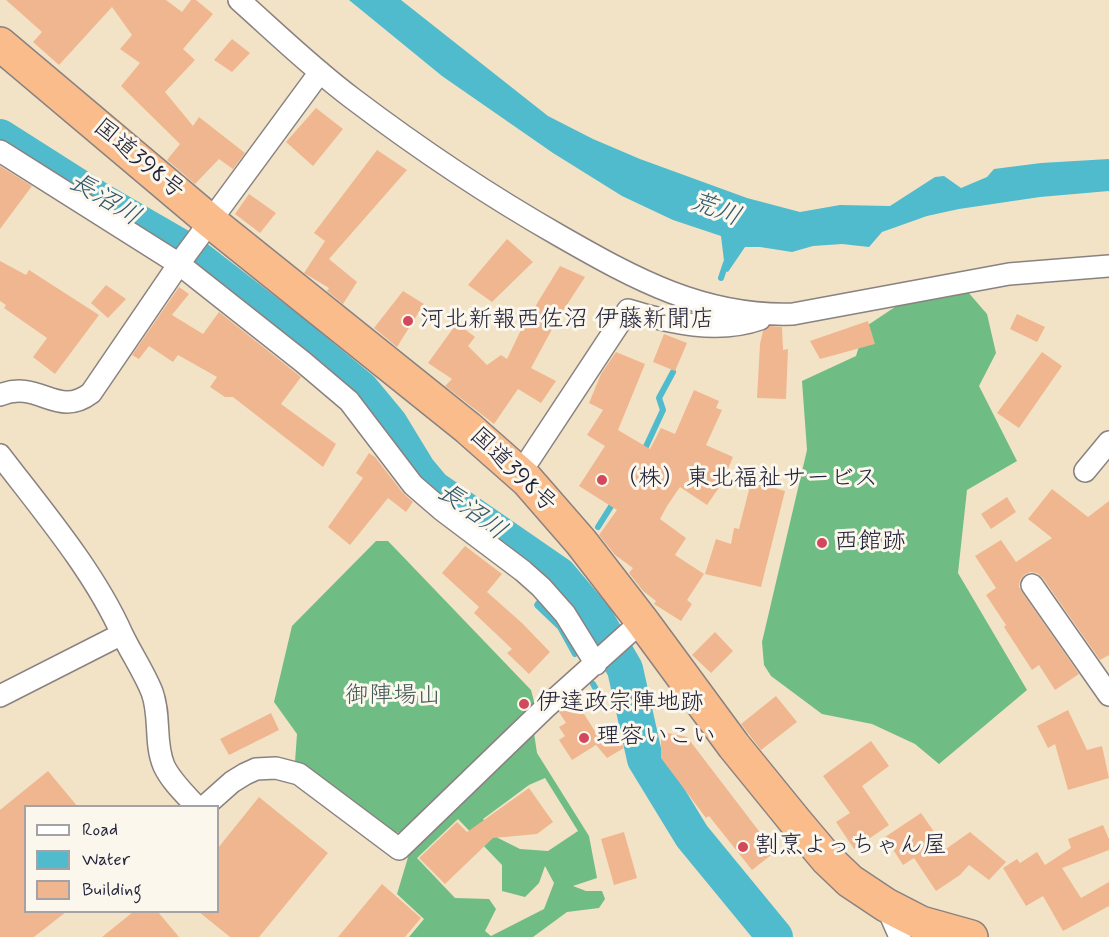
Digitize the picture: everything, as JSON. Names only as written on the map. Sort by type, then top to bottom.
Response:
[{"type":"highway","name":"国道398号","points":[[0,44],[204,231],[507,462],[526,480],[581,542],[632,631],[734,746],[812,842],[850,881],[886,905],[921,923],[971,937]]},
{"type":"street","points":[[239,0],[351,98],[502,203],[640,280],[678,297],[717,307],[766,315],[793,314],[1009,274],[1109,266]]},
{"type":"street","points":[[0,395],[13,390],[26,390],[69,403],[81,401],[91,393],[180,262],[320,72]]},
{"type":"street","points":[[0,151],[180,262],[349,401],[412,485],[524,571],[541,587],[565,614],[598,662]]},
{"type":"street","points":[[529,460],[628,310],[657,319],[690,325],[726,327],[758,320],[766,315]]},
{"type":"street","points":[[1085,471],[1109,442]]},
{"type":"street","points":[[0,455],[53,523],[88,574],[116,621],[151,692],[164,765],[170,776],[194,805]]},
{"type":"street","points":[[1032,585],[1109,695]]},
{"type":"street","points":[[208,805],[232,782],[245,774],[256,769],[276,768],[299,774],[399,849],[545,708],[632,631]]},
{"type":"street","points":[[0,696],[122,634]]},
{"type":"street","points":[[886,905],[900,937]]},
{"type":"green space","points":[[967,291],[987,314],[996,353],[979,386],[1017,461],[967,490],[958,573],[1027,690],[939,764],[915,744],[872,724],[822,714],[771,676],[764,665],[762,642],[807,450],[802,381],[856,356],[865,327],[898,305]]},
{"type":"green space","name":"御陣場山","points":[[376,541],[388,541],[531,690],[535,705],[404,832],[394,833],[295,762],[297,734],[274,702],[292,626]]},
{"type":"green space","points":[[534,733],[537,753],[589,836],[597,878],[573,886],[586,891],[602,891],[605,899],[599,908],[567,912],[533,937],[409,937],[424,919],[397,894],[409,854]],"holes":[[[545,778],[578,831],[548,851],[520,849],[498,838],[483,819],[529,785]],[[458,819],[502,865],[502,891],[525,897],[539,883],[545,866],[554,883],[544,909],[491,936],[485,931],[496,909],[489,899],[455,898],[417,858]]]},
{"type":"water","name":"荒川","points":[[349,0],[401,0],[548,116],[640,159],[747,198],[800,212],[840,205],[890,206],[935,177],[944,176],[961,188],[987,177],[994,169],[1041,163],[1109,159],[1109,191],[1040,197],[927,216],[882,232],[869,247],[842,244],[813,246],[792,252],[745,247],[728,272],[722,270],[724,261],[721,236],[673,220],[622,196],[553,153],[442,76]]},
{"type":"building","points":[[6,0],[166,0],[182,12],[191,0],[196,0],[213,14],[183,49],[195,60],[165,92],[193,126],[199,117],[245,153],[233,169],[219,159],[195,184],[167,160],[180,144],[121,86],[140,63],[120,49],[132,35],[112,7],[59,65],[33,42],[42,32]]},
{"type":"building","points":[[232,39],[250,53],[232,72],[214,60]]},
{"type":"building","points":[[316,108],[343,129],[313,166],[286,142]]},
{"type":"building","points":[[377,150],[407,170],[329,259],[357,282],[343,304],[327,291],[329,288],[304,273],[325,241],[314,233]]},
{"type":"building","points":[[0,166],[32,186],[0,229]]},
{"type":"building","points":[[249,194],[276,213],[260,233],[235,214]]},
{"type":"building","points":[[507,239],[533,262],[492,302],[468,285]]},
{"type":"building","points":[[0,261],[26,275],[29,270],[99,315],[55,374],[33,357],[47,338],[4,308],[6,305],[0,301]]},
{"type":"building","points":[[560,266],[585,277],[557,320],[531,368],[556,381],[541,403],[518,389],[494,424],[445,386],[452,379],[428,363],[457,323],[475,337],[468,346],[487,365],[501,355],[507,359],[531,309],[533,310]]},
{"type":"building","points":[[106,285],[126,299],[108,318],[91,303]]},
{"type":"building","points":[[179,287],[189,294],[172,315],[203,334],[219,312],[301,377],[281,404],[336,444],[323,467],[233,397],[225,397],[210,387],[217,377],[178,355],[173,362],[149,346],[139,359],[132,355]]},
{"type":"building","points":[[403,291],[424,304],[397,347],[374,328]]},
{"type":"building","points":[[1017,314],[1045,327],[1037,342],[1010,329]]},
{"type":"building","points":[[868,321],[875,344],[820,359],[810,341]]},
{"type":"building","points":[[770,326],[782,327],[783,350],[788,349],[786,399],[757,398],[760,344],[763,331]]},
{"type":"building","points":[[664,334],[687,343],[675,371],[653,362]]},
{"type":"building","points":[[616,352],[645,364],[618,430],[650,449],[661,428],[675,434],[694,390],[719,401],[716,408],[722,410],[706,445],[733,457],[725,476],[727,476],[707,505],[680,487],[660,519],[686,538],[675,555],[704,574],[687,600],[692,604],[681,621],[654,604],[656,601],[643,591],[629,573],[633,568],[615,555],[599,535],[617,510],[579,486],[605,446],[587,435],[603,410],[589,403],[601,374]]},
{"type":"building","points":[[1042,352],[1062,366],[1019,428],[997,413]]},
{"type":"building","points":[[369,453],[413,502],[406,512],[388,498],[350,545],[328,527],[363,478],[356,473]]},
{"type":"building","points":[[751,482],[785,491],[761,587],[705,574],[716,539],[731,544],[734,528],[739,529]]},
{"type":"building","points":[[1052,489],[1088,517],[1109,501],[1109,655],[1100,660],[1042,577],[1030,572],[1020,580],[1019,587],[1022,592],[1079,674],[1055,690],[1039,665],[1032,670],[1004,627],[1006,625],[986,595],[996,588],[975,556],[1001,540],[1016,562],[1052,538],[1028,519]]},
{"type":"building","points":[[1007,497],[1016,512],[991,529],[981,514]]},
{"type":"building","points":[[465,546],[502,574],[487,592],[550,652],[529,674],[507,653],[512,649],[474,613],[479,607],[442,573]]},
{"type":"building","points":[[715,632],[733,651],[711,673],[692,655]]},
{"type":"building","points":[[776,696],[797,722],[761,750],[741,724]]},
{"type":"building","points":[[576,701],[596,733],[610,724],[624,748],[607,758],[596,745],[572,760],[559,740],[565,736],[559,727],[566,723],[559,712]]},
{"type":"building","points":[[1068,710],[1087,750],[1102,746],[1109,778],[1068,790],[1055,744],[1048,748],[1037,726]]},
{"type":"building","points":[[271,713],[279,730],[229,755],[220,739]]},
{"type":"building","points":[[667,733],[687,737],[775,852],[752,870],[709,816],[706,818],[661,758],[661,738]]},
{"type":"building","points":[[871,741],[889,766],[862,786],[889,825],[854,849],[836,822],[850,813],[823,776]]},
{"type":"building","points":[[48,771],[76,805],[24,805],[24,913],[65,913],[34,937],[0,937],[0,810]]},
{"type":"building","points":[[529,788],[553,822],[537,834],[493,838],[445,884],[419,858],[457,822],[467,832]]},
{"type":"building","points":[[259,797],[328,853],[259,937],[230,937],[200,913],[219,913],[219,847]]},
{"type":"building","points":[[921,813],[946,849],[970,832],[1006,862],[989,880],[969,865],[960,875],[936,891],[914,858],[903,865],[885,837]]},
{"type":"building","points":[[1103,825],[1109,839],[1109,850],[1062,868],[1081,898],[1109,882],[1109,906],[1063,931],[1043,896],[1026,906],[1003,868],[1017,859],[1020,863],[1037,852],[1045,865],[1071,848],[1068,839]]},
{"type":"building","points":[[624,832],[637,878],[614,885],[601,839]]},
{"type":"building","points":[[382,884],[421,918],[405,937],[338,937]]},
{"type":"building","points":[[132,913],[159,913],[179,937],[102,937]]},
{"type":"waterway","name":"長沼川","points":[[0,137],[96,198],[186,250],[297,336],[361,389],[390,424],[418,470],[433,488],[559,575],[596,619],[625,669],[645,759],[692,836],[775,937]]},
{"type":"waterway","points":[[721,278],[726,263]]},
{"type":"waterway","points":[[643,453],[663,410],[659,398],[673,372]]},
{"type":"waterway","points":[[598,527],[615,500]]},
{"type":"waterway","points":[[540,601],[537,605],[560,627],[575,654]]},
{"type":"waterway","points":[[593,684],[597,691]]},
{"type":"place","name":"河北新報西佐沼 伊藤新聞店","points":[[408,321]]},
{"type":"place","name":"（株）東北福祉サービス","points":[[602,480]]},
{"type":"place","name":"西館跡","points":[[822,543]]},
{"type":"place","name":"伊達政宗陣地跡","points":[[524,704]]},
{"type":"place","name":"理容いこい","points":[[584,738]]},
{"type":"place","name":"割烹よっちゃん屋","points":[[743,847]]}]
